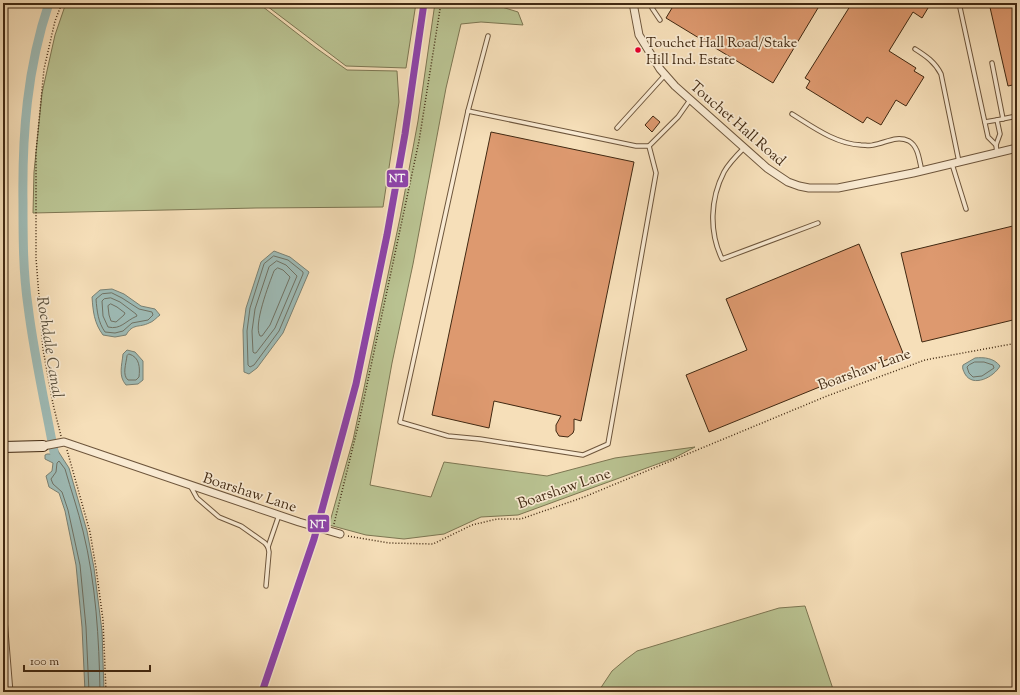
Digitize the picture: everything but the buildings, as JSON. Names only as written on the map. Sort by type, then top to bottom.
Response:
[{"type":"street","name":"Touchet Hall Road","points":[[633,3],[639,35],[665,75],[690,100],[757,160],[778,176],[794,184],[809,188],[838,188],[922,171],[1017,148]]},
{"type":"street","points":[[3,447],[43,446],[62,442]]},
{"type":"street","name":"Boarshaw Lane","points":[[62,442],[190,486],[340,534]]},
{"type":"street","points":[[3,618],[10,692]]},
{"type":"lane","points":[[651,3],[652,8],[660,20]]},
{"type":"lane","points":[[959,3],[988,137],[996,146]]},
{"type":"lane","points":[[488,36],[468,111],[400,422],[448,436],[480,439],[583,455],[608,444],[656,173],[649,146]]},
{"type":"lane","points":[[915,49],[932,60],[940,74],[966,209]]},
{"type":"lane","points":[[992,63],[1003,119]]},
{"type":"lane","points":[[617,128],[665,75]]},
{"type":"lane","points":[[468,111],[636,146],[649,146],[678,117],[690,100]]},
{"type":"lane","points":[[792,114],[835,139],[848,143],[874,145],[896,139],[908,141],[916,149],[922,171]]},
{"type":"lane","points":[[985,122],[1017,116]]},
{"type":"lane","points":[[997,120],[1000,134],[996,146],[997,153]]},
{"type":"lane","points":[[744,148],[729,164],[724,172],[715,201],[713,228],[717,248],[722,259],[818,223]]},
{"type":"lane","points":[[190,486],[197,498],[209,510],[219,517],[241,526],[265,543],[268,547]]},
{"type":"lane","points":[[266,586],[269,552],[268,547],[279,515]]},
{"type":"path","points":[[62,3],[55,22],[44,69],[36,152],[36,258],[42,349],[57,423],[90,532],[103,620],[106,692]]},
{"type":"path","points":[[332,532],[358,428],[419,141],[440,3]]},
{"type":"path","name":"Boarshaw Lane","points":[[340,534],[389,543],[433,544],[472,525],[497,519],[521,519],[584,497],[827,396],[925,360],[1017,343]]},
{"type":"green space","points":[[66,3],[258,3],[347,70],[397,71],[399,102],[383,207],[33,213],[34,172],[42,93],[55,35]]},
{"type":"green space","points":[[263,3],[416,3],[406,68],[346,66]]},
{"type":"green space","points":[[435,3],[489,3],[518,12],[523,25],[481,22],[461,24],[446,88],[413,264],[392,363],[370,485],[431,497],[444,462],[547,476],[615,458],[695,447],[674,458],[518,515],[481,517],[444,534],[404,539],[366,535],[329,525],[353,440],[400,218],[418,121]]},
{"type":"green space","points":[[805,606],[834,692],[598,692],[612,671],[637,651],[779,608]]},
{"type":"water","points":[[274,251],[290,257],[309,272],[283,333],[257,368],[249,374],[244,372],[243,330],[246,308],[261,262]]},
{"type":"water","points":[[112,289],[124,294],[141,306],[155,309],[160,315],[153,321],[134,327],[126,335],[115,337],[103,335],[96,321],[92,297],[100,290]]},
{"type":"water","points":[[127,350],[135,352],[143,361],[143,380],[138,384],[126,385],[122,378],[121,370],[123,354]]},
{"type":"water","points":[[975,358],[989,359],[995,361],[1000,366],[988,377],[978,381],[973,380],[965,374],[963,365]]},
{"type":"water","points":[[52,447],[57,447],[69,468],[87,531],[94,568],[102,631],[104,692],[85,692],[82,627],[76,565],[65,511],[59,493],[49,487],[46,476],[52,471],[53,463],[45,459],[45,455],[51,454]]},
{"type":"waterway","name":"Rochdale Canal","points":[[49,3],[36,52],[27,102],[23,178],[23,229],[25,280],[30,324],[54,452]]},
{"type":"transit line","name":"NT","points":[[262,692],[314,539],[356,384],[387,235],[405,134],[424,3]]},
{"type":"place","name":"Touchet Hall Road/Stake Hill Ind. Estate","points":[[638,50]]}]
